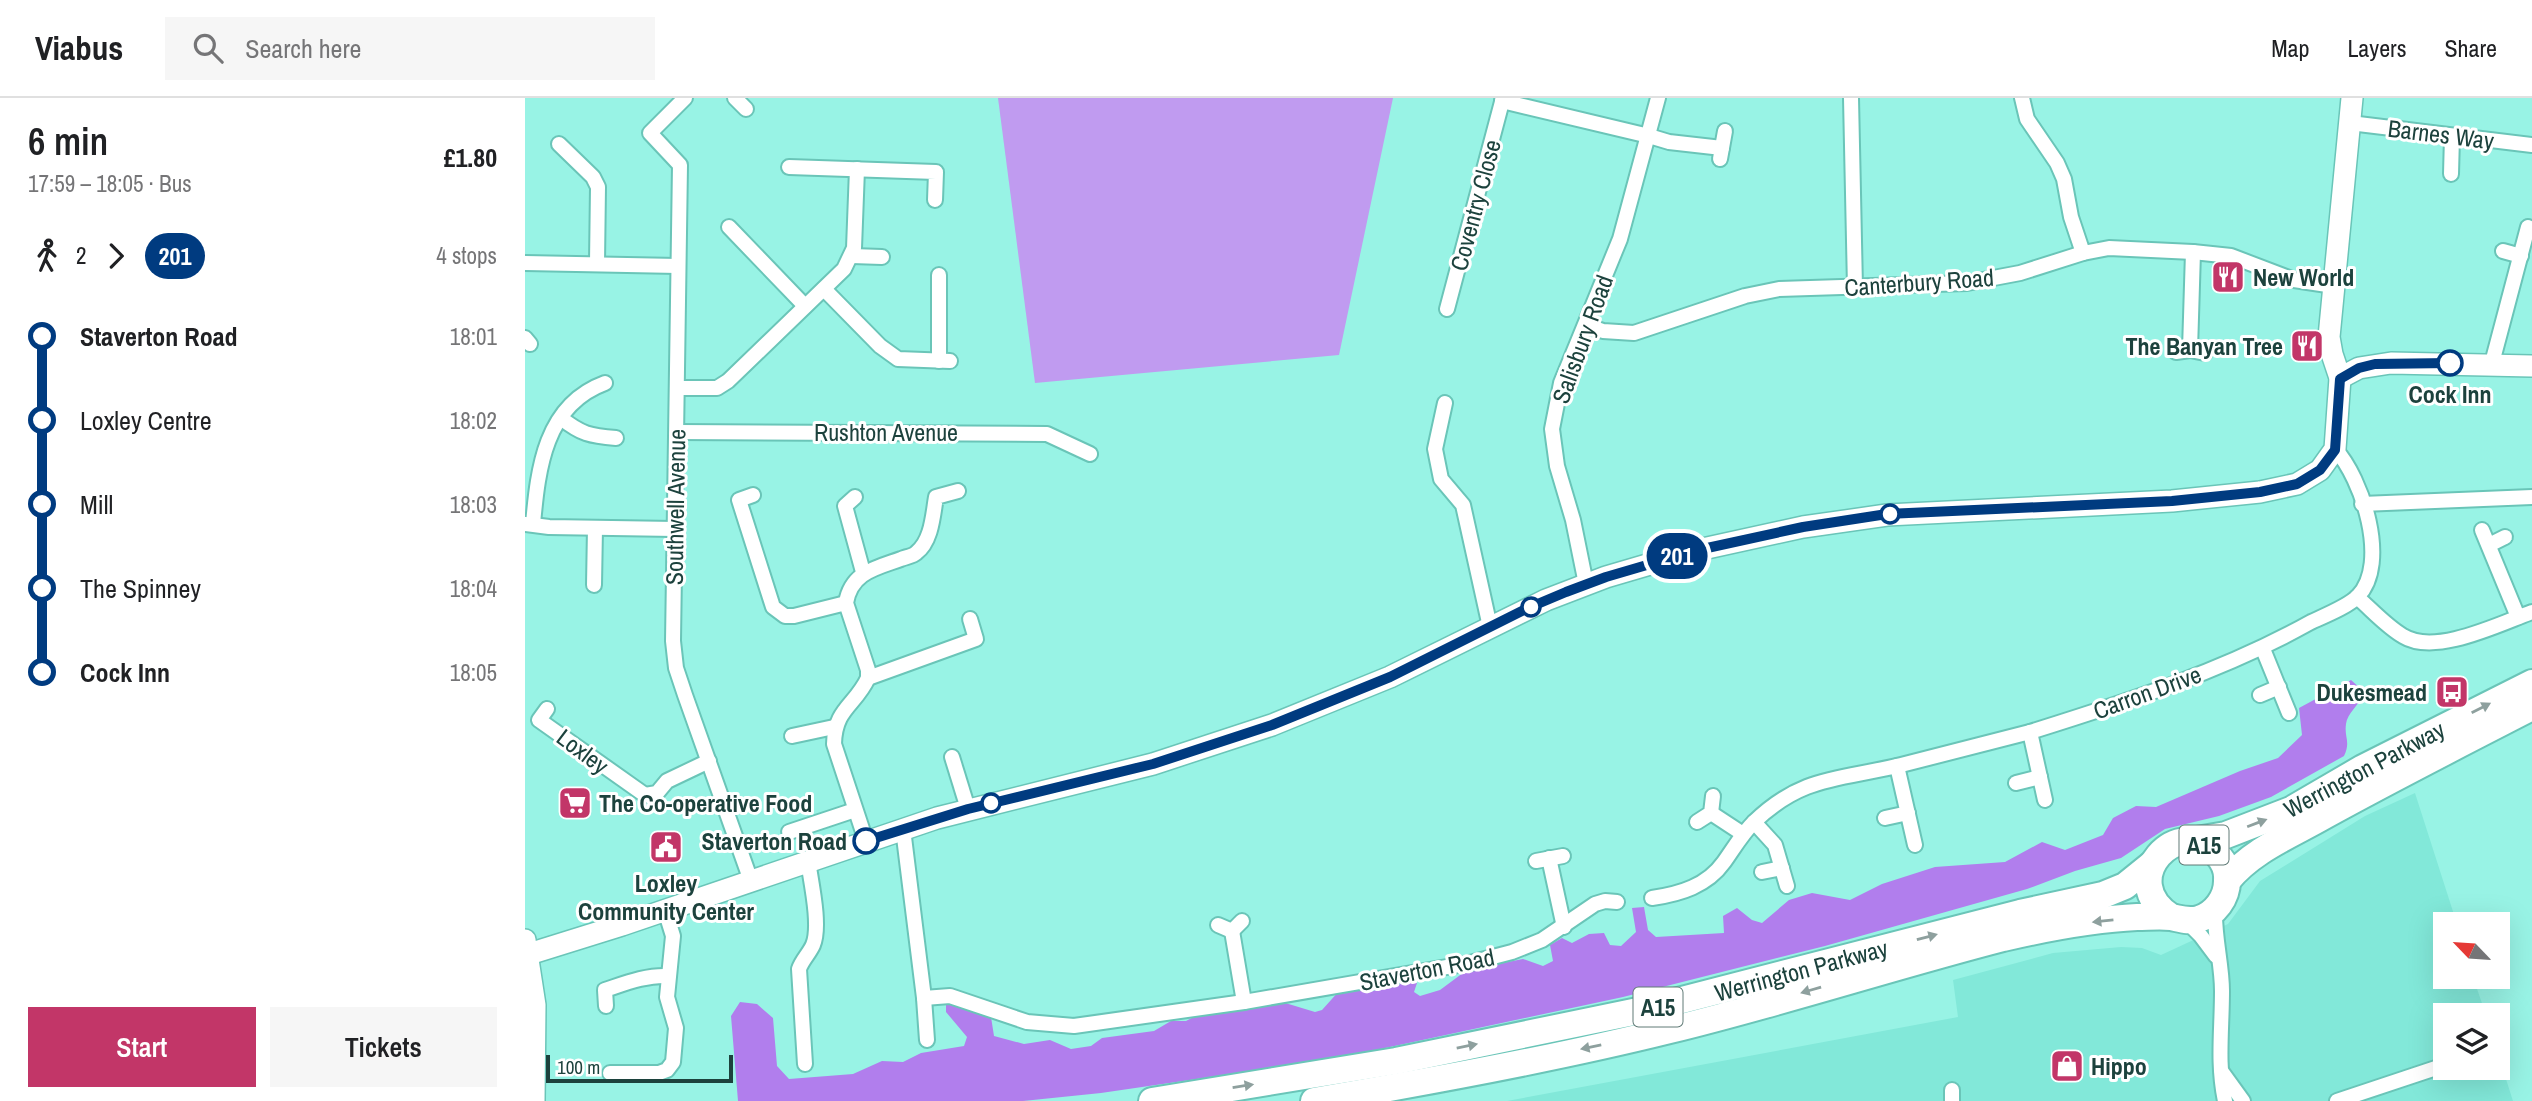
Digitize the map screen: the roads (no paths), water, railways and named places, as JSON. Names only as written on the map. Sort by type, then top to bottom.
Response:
[{"type":"highway","name":"Werrington Parkway","points":[[2192,841],[2226,835],[2291,810],[2363,768],[2532,683]]},
{"type":"highway","name":"Werrington Parkway","points":[[2227,881],[2240,866],[2271,845],[2532,707]]},
{"type":"highway","name":"A15","points":[[2179,842],[2203,844],[2221,859],[2227,881],[2225,894],[2215,909],[2198,919],[2178,919],[2161,911],[2154,901],[2149,890],[2151,865],[2167,847],[2179,842]]},
{"type":"highway","name":"Werrington Parkway","points":[[1152,1101],[1396,1061],[1643,1010],[2020,913],[2103,895],[2125,886],[2151,865]]},
{"type":"highway","name":"Werrington Parkway","points":[[1314,1101],[1444,1079],[1670,1030],[1884,969],[2026,933],[2094,922],[2178,919]]},
{"type":"street","name":"Southwell Avenue","points":[[685,98],[650,133],[680,165],[673,641],[676,668],[751,881]]},
{"type":"street","points":[[735,98],[746,109]]},
{"type":"street","name":"Salisbury Road","points":[[1586,584],[1573,520],[1557,466],[1552,429],[1561,383],[1620,239],[1650,136],[1658,98]]},
{"type":"street","points":[[1851,98],[1855,288]]},
{"type":"street","points":[[2022,98],[2027,119],[2057,163],[2064,179],[2071,217],[2083,253]]},
{"type":"street","points":[[534,1101],[529,1077],[536,1046],[535,1004],[527,947],[665,910],[968,809],[1153,764],[1272,725],[1390,677],[1490,627],[1586,584],[1698,550],[1803,527],[1887,514],[2144,503],[2260,492],[2297,484],[2308,478],[2320,470],[2335,450],[2340,379],[2330,345],[2352,98]]},
{"type":"street","name":"Coventry Close","points":[[1447,309],[1503,99],[1721,154],[1725,131]]},
{"type":"street","name":"Barnes Way","points":[[2350,123],[2532,145]]},
{"type":"street","points":[[2451,174],[2452,136]]},
{"type":"street","points":[[559,144],[593,177],[598,187],[597,263]]},
{"type":"street","points":[[789,167],[936,172],[935,200]]},
{"type":"street","points":[[678,388],[717,388],[728,382],[844,269],[855,248],[857,169]]},
{"type":"street","points":[[729,227],[806,306]]},
{"type":"street","points":[[2493,363],[2528,227]]},
{"type":"street","name":"Canterbury Road","points":[[1586,325],[1602,331],[1634,333],[1719,304],[1779,289],[1967,283],[2020,273],[2083,253],[2109,248],[2231,256],[2294,280],[2334,286]]},
{"type":"street","points":[[2503,251],[2521,256]]},
{"type":"street","points":[[2190,352],[2193,252]]},
{"type":"street","points":[[852,256],[882,257]]},
{"type":"street","points":[[525,263],[678,266]]},
{"type":"street","points":[[824,289],[880,346],[898,359],[945,361],[939,275]]},
{"type":"street","points":[[2340,379],[2359,368],[2391,363],[2493,363],[2532,366]]},
{"type":"street","points":[[605,383],[576,398],[549,437],[529,524],[549,527],[675,529]]},
{"type":"street","points":[[1445,403],[1435,449],[1441,479],[1463,505],[1490,627]]},
{"type":"street","points":[[561,418],[578,432],[590,436],[616,437]]},
{"type":"street","name":"Rushton Avenue","points":[[677,432],[1047,434],[1090,454]]},
{"type":"street","points":[[2335,450],[2346,461],[2362,503],[2373,544],[2367,580],[2357,597],[2403,636],[2425,644],[2445,642],[2532,612]]},
{"type":"street","points":[[868,678],[868,670],[846,603],[847,594],[863,572],[916,553],[925,543],[936,497],[958,491]]},
{"type":"street","points":[[753,495],[739,500],[773,607],[785,616],[794,616],[846,603]]},
{"type":"street","points":[[855,497],[845,506],[863,572]]},
{"type":"street","points":[[2362,503],[2532,497]]},
{"type":"street","points":[[594,585],[595,528]]},
{"type":"street","points":[[2482,530],[2518,617]]},
{"type":"street","points":[[2489,545],[2505,537]]},
{"type":"street","name":"Carron Drive","points":[[1652,898],[1675,895],[1710,878],[1723,864],[1742,834],[1770,806],[1789,793],[1809,785],[2030,732],[2123,703],[2263,649],[2357,597]]},
{"type":"street","points":[[866,841],[834,744],[834,727],[839,716],[868,678],[976,639],[970,619]]},
{"type":"street","points":[[2263,649],[2289,713]]},
{"type":"street","points":[[2260,695],[2279,687]]},
{"type":"street","name":"Loxley","points":[[547,709],[539,720],[645,795],[657,793],[667,781],[680,773],[709,761]]},
{"type":"street","points":[[792,736],[834,727]]},
{"type":"street","points":[[2030,732],[2045,800]]},
{"type":"street","points":[[952,757],[968,809]]},
{"type":"street","points":[[1897,766],[1915,845]]},
{"type":"street","points":[[2016,783],[2040,777]]},
{"type":"street","points":[[1711,813],[1713,796]]},
{"type":"street","points":[[789,832],[855,810]]},
{"type":"street","points":[[1697,822],[1711,813]]},
{"type":"street","points":[[1711,813],[1742,834]]},
{"type":"street","points":[[1885,818],[1908,813]]},
{"type":"street","points":[[1754,822],[1775,845],[1787,886]]},
{"type":"street","points":[[903,829],[927,1040]]},
{"type":"street","points":[[1549,858],[1564,927]]},
{"type":"street","points":[[805,1064],[799,970],[814,944],[816,924],[809,860]]},
{"type":"street","points":[[1762,873],[1782,868]]},
{"type":"street","name":"Staverton Road","points":[[924,998],[950,996],[1027,1021],[1074,1026],[1244,1002],[1470,963],[1512,952],[1542,940],[1595,904],[1617,902]]},
{"type":"street","points":[[2215,909],[2214,932],[2222,989],[2220,1068],[2225,1101]]},
{"type":"street","points":[[610,1073],[659,1073],[667,1070],[673,1062],[676,1028],[667,997],[673,936],[665,910]]},
{"type":"street","points":[[2178,919],[2201,936],[2218,960]]},
{"type":"street","points":[[1231,926],[1244,1002]]},
{"type":"street","points":[[606,1006],[605,990],[647,977],[668,976]]},
{"type":"street","points":[[2220,1068],[2243,1101]]},
{"type":"street","points":[[2337,1101],[2433,1069]]},
{"type":"place","name":"New World","points":[[2228,277]]},
{"type":"place","name":"The Banyan Tree","points":[[2307,346]]},
{"type":"place","name":"Cock Inn","points":[[2450,363]]},
{"type":"place","name":"Dukesmead","points":[[2452,692]]},
{"type":"place","name":"The Co-operative Food","points":[[575,803]]},
{"type":"place","name":"Staverton Road","points":[[866,841]]},
{"type":"place","name":"Loxley Community Center","points":[[666,847]]},
{"type":"place","name":"Hippo","points":[[2067,1066]]}]
